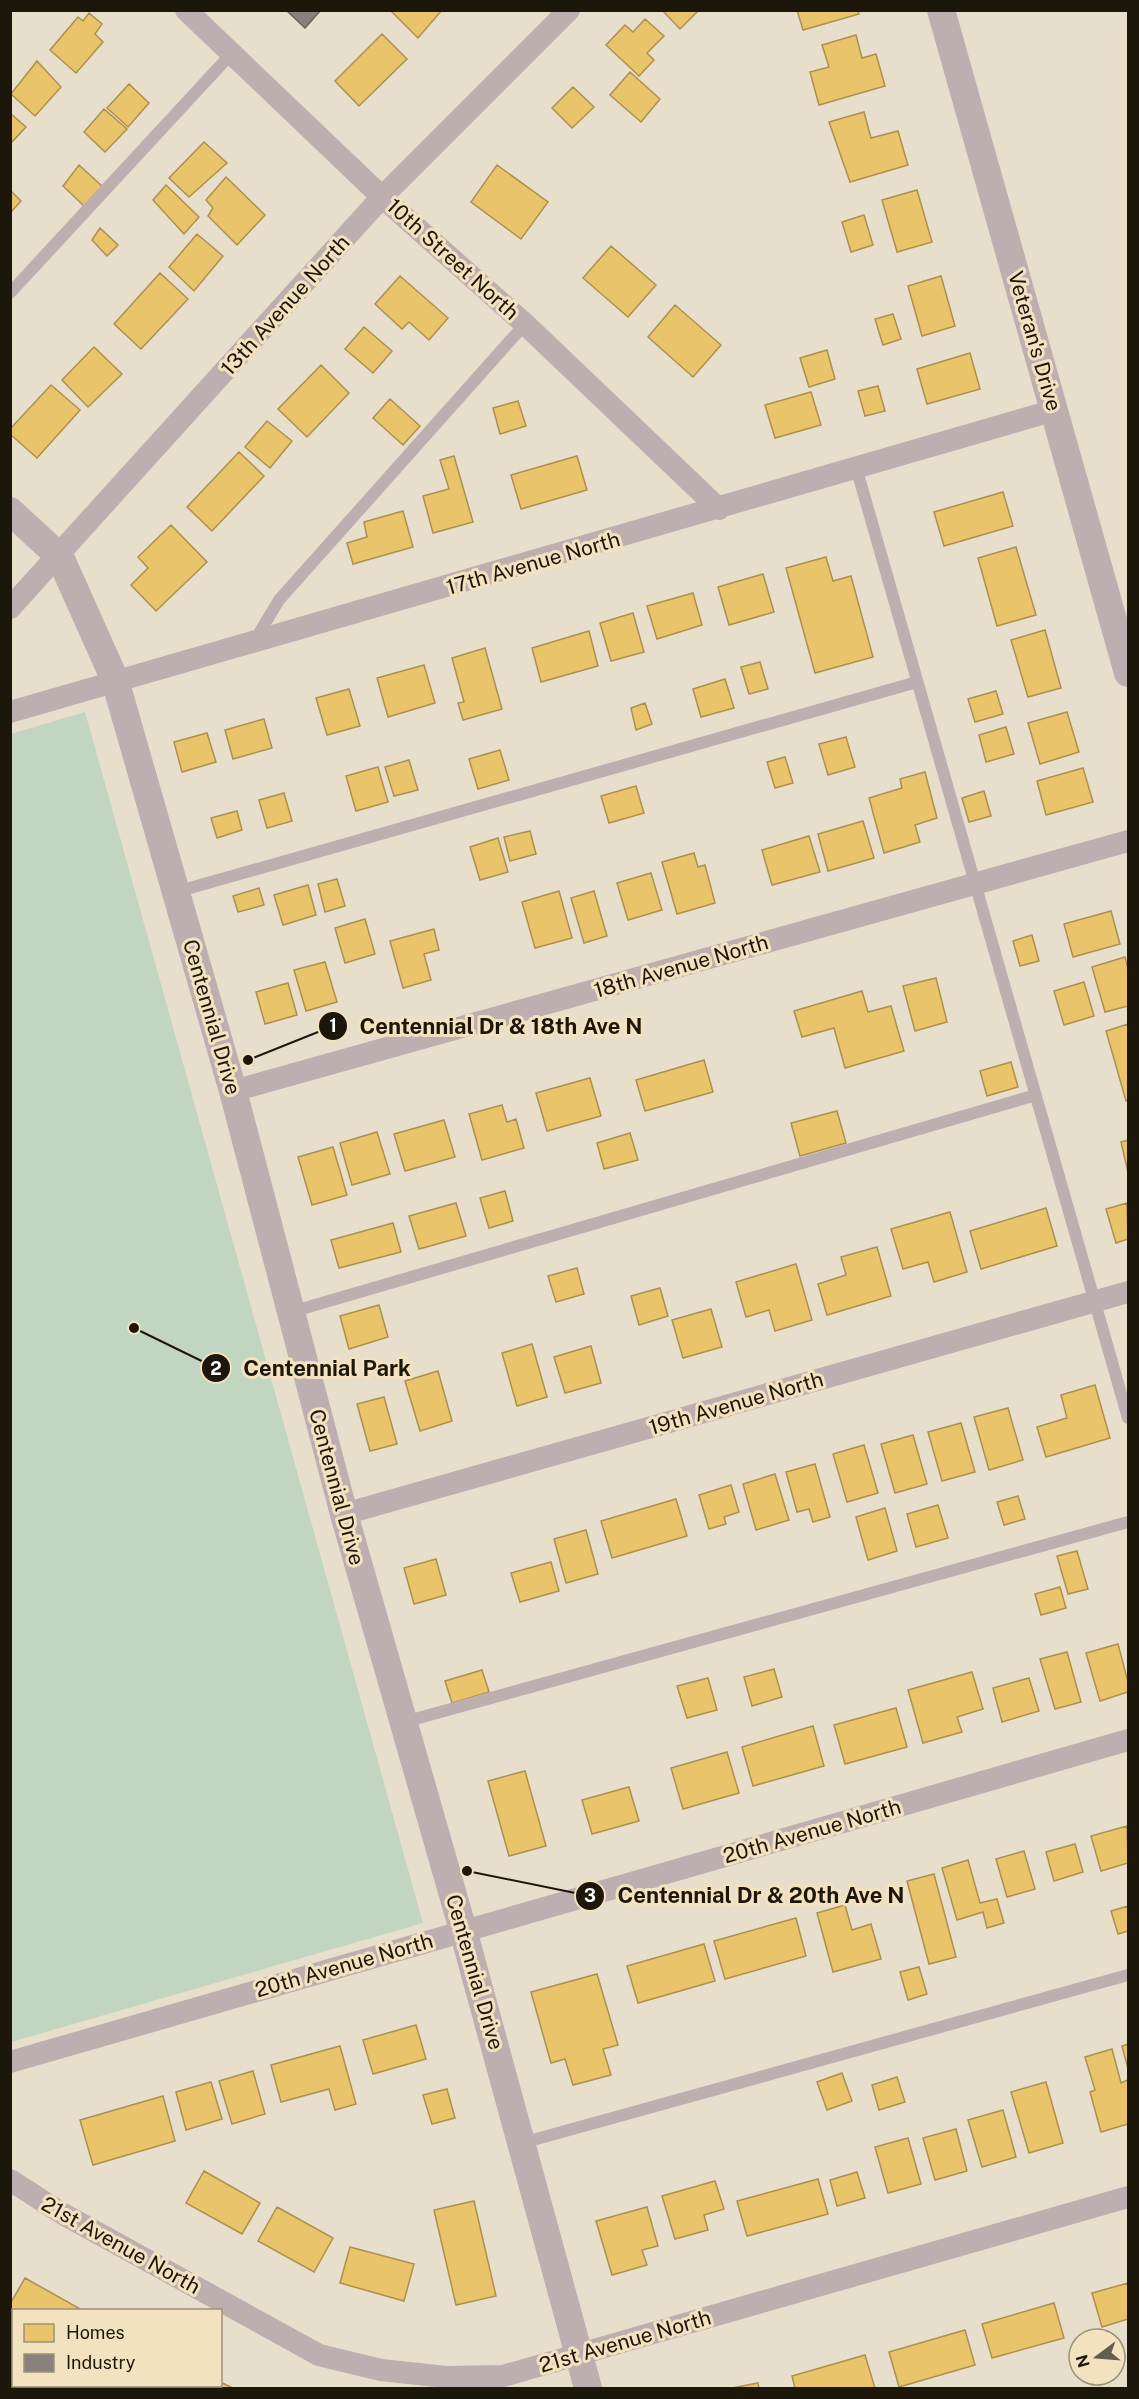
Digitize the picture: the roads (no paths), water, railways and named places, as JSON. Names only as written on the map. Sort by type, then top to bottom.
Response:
[{"type":"street","name":"10th Street North","points":[[186,10],[382,197],[525,324],[718,509]]},
{"type":"street","name":"13th Avenue North","points":[[10,608],[60,556],[382,197],[569,10]]},
{"type":"street","name":"Veteran's Drive","points":[[941,10],[1128,673]]},
{"type":"street","name":"17th Avenue North","points":[[10,712],[115,680],[253,644],[1055,410]]},
{"type":"street","points":[[10,511],[60,556]]},
{"type":"street","name":"Centennial Drive","points":[[60,556],[115,680],[233,1091],[344,1514],[463,1930],[581,2355],[588,2388]]},
{"type":"street","name":"18th Avenue North","points":[[233,1091],[1128,841]]},
{"type":"street","name":"19th Avenue North","points":[[344,1514],[1128,1292]]},
{"type":"street","name":"20th Avenue North","points":[[10,2062],[1128,1740]]},
{"type":"street","name":"21st Avenue North","points":[[10,2180],[63,2214],[320,2355],[381,2370],[446,2377],[503,2376],[1128,2196]]},
{"type":"lane","points":[[10,293],[232,53]]},
{"type":"lane","points":[[253,644],[279,600],[525,324]]},
{"type":"lane","points":[[856,467],[1128,1418]]},
{"type":"lane","points":[[176,892],[917,682]]},
{"type":"lane","points":[[291,1312],[1036,1095]]},
{"type":"lane","points":[[404,1722],[1128,1522]]},
{"type":"lane","points":[[522,2143],[1128,1975]]},
{"type":"place","name":"Centennial Dr & 18th Ave N","points":[[248,1060]]},
{"type":"place","name":"Centennial Park","points":[[134,1328]]},
{"type":"place","name":"Centennial Dr & 20th Ave N","points":[[467,1871]]}]
